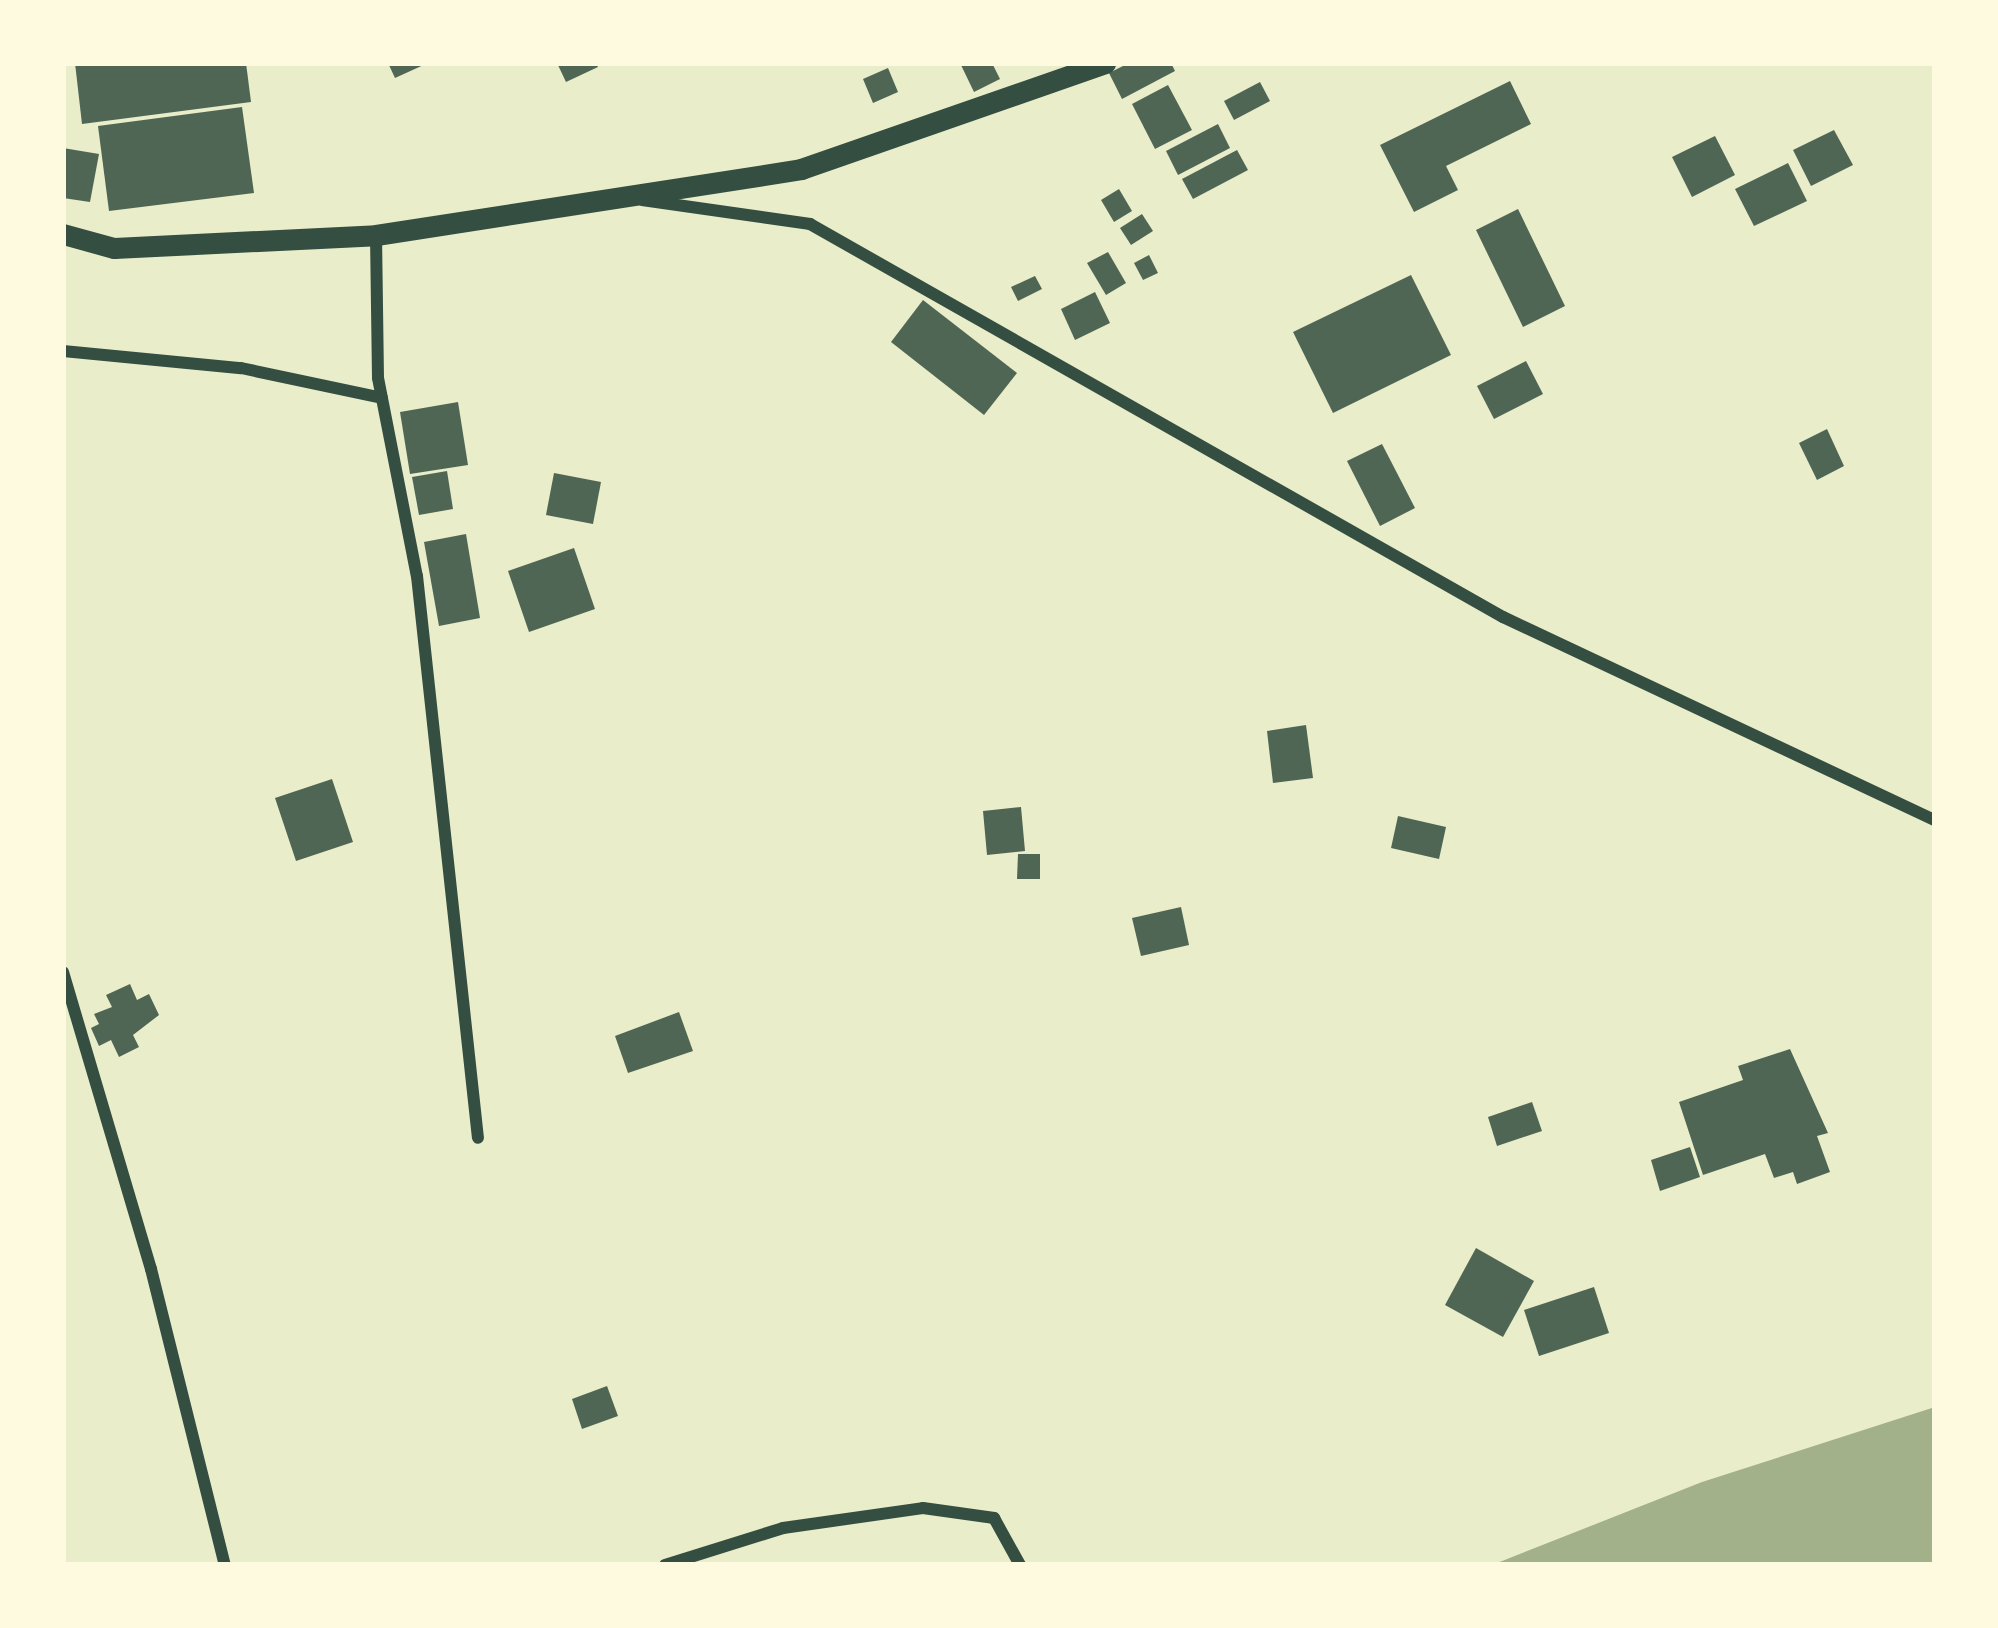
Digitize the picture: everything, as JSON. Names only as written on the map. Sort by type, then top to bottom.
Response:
[{"type":"street","points":[[63,234],[113,248],[376,235],[801,170],[1105,63]]},
{"type":"street","points":[[619,197],[810,224],[1503,617],[1935,820]]},
{"type":"street","points":[[376,235],[378,378],[420,599],[478,1138]]},
{"type":"street","points":[[63,351],[241,368],[382,398]]},
{"type":"street","points":[[63,971],[151,1269],[225,1565]]},
{"type":"street","points":[[665,1565],[783,1528],[923,1508],[994,1518],[1020,1565]]},
{"type":"shaded area","points":[[1935,1407],[1935,1565],[1492,1565],[1702,1482]]},
{"type":"building","points":[[75,63],[246,63],[251,102],[82,124]]},
{"type":"building","points":[[388,63],[428,63],[395,78]]},
{"type":"building","points":[[557,63],[596,63],[598,67],[566,82]]},
{"type":"building","points":[[960,63],[992,63],[1000,79],[974,92]]},
{"type":"building","points":[[1129,63],[1171,63],[1175,71],[1122,99],[1109,73]]},
{"type":"building","points":[[888,68],[898,92],[873,103],[863,79]]},
{"type":"building","points":[[1510,81],[1531,124],[1446,166],[1458,190],[1414,212],[1380,145]]},
{"type":"building","points":[[1260,82],[1270,101],[1234,120],[1224,101]]},
{"type":"building","points":[[1168,85],[1192,130],[1155,149],[1132,104]]},
{"type":"building","points":[[242,107],[254,193],[109,211],[98,126]]},
{"type":"building","points":[[1218,124],[1230,148],[1178,175],[1166,151]]},
{"type":"building","points":[[1834,130],[1853,165],[1811,186],[1793,150]]},
{"type":"building","points":[[1715,136],[1735,175],[1692,197],[1672,157]]},
{"type":"building","points":[[63,148],[99,154],[90,202],[63,198]]},
{"type":"building","points":[[1237,150],[1248,170],[1193,199],[1182,179]]},
{"type":"building","points":[[1788,163],[1807,201],[1754,226],[1735,189]]},
{"type":"building","points":[[1119,189],[1132,211],[1114,222],[1101,200]]},
{"type":"building","points":[[1518,209],[1565,306],[1523,327],[1476,230]]},
{"type":"building","points":[[1142,214],[1153,231],[1131,245],[1120,228]]},
{"type":"building","points":[[1108,252],[1126,283],[1106,295],[1087,263]]},
{"type":"building","points":[[1149,255],[1158,273],[1143,280],[1134,263]]},
{"type":"building","points":[[1411,275],[1451,355],[1333,413],[1293,332]]},
{"type":"building","points":[[1035,276],[1042,289],[1018,301],[1011,287]]},
{"type":"building","points":[[1095,292],[1110,323],[1075,340],[1061,309]]},
{"type":"building","points":[[923,300],[1017,373],[984,415],[891,342]]},
{"type":"building","points":[[1526,361],[1543,394],[1494,419],[1477,386]]},
{"type":"building","points":[[458,402],[468,465],[410,474],[400,412]]},
{"type":"building","points":[[1827,429],[1844,466],[1817,480],[1799,443]]},
{"type":"building","points":[[1382,444],[1415,508],[1380,526],[1347,461]]},
{"type":"building","points":[[447,471],[453,509],[419,515],[412,477]]},
{"type":"building","points":[[554,473],[601,482],[593,524],[546,515]]},
{"type":"building","points":[[466,534],[480,618],[439,626],[424,542]]},
{"type":"building","points":[[574,548],[595,609],[529,632],[508,571]]},
{"type":"building","points":[[1306,725],[1313,778],[1273,783],[1267,731]]},
{"type":"building","points":[[332,779],[353,842],[296,861],[275,798]]},
{"type":"building","points":[[1021,807],[1025,851],[987,855],[983,811]]},
{"type":"building","points":[[1398,816],[1446,827],[1439,859],[1391,848]]},
{"type":"building","points":[[1018,854],[1040,854],[1040,879],[1017,879]]},
{"type":"building","points":[[1181,907],[1189,945],[1141,956],[1132,918]]},
{"type":"building","points":[[130,984],[137,1000],[149,994],[159,1015],[133,1035],[139,1047],[119,1057],[111,1040],[99,1046],[91,1028],[99,1024],[94,1014],[112,1007],[106,995]]},
{"type":"building","points":[[679,1012],[693,1051],[628,1073],[615,1036]]},
{"type":"building","points":[[1790,1049],[1828,1133],[1817,1136],[1830,1172],[1797,1184],[1793,1172],[1774,1178],[1765,1154],[1703,1175],[1679,1102],[1743,1080],[1738,1066]]},
{"type":"building","points":[[1532,1102],[1542,1131],[1497,1146],[1488,1117]]},
{"type":"building","points":[[1690,1147],[1700,1177],[1660,1191],[1651,1160]]},
{"type":"building","points":[[1476,1248],[1534,1281],[1503,1337],[1445,1305]]},
{"type":"building","points":[[1594,1287],[1609,1333],[1539,1356],[1524,1310]]},
{"type":"building","points":[[607,1386],[618,1416],[582,1429],[572,1399]]}]
